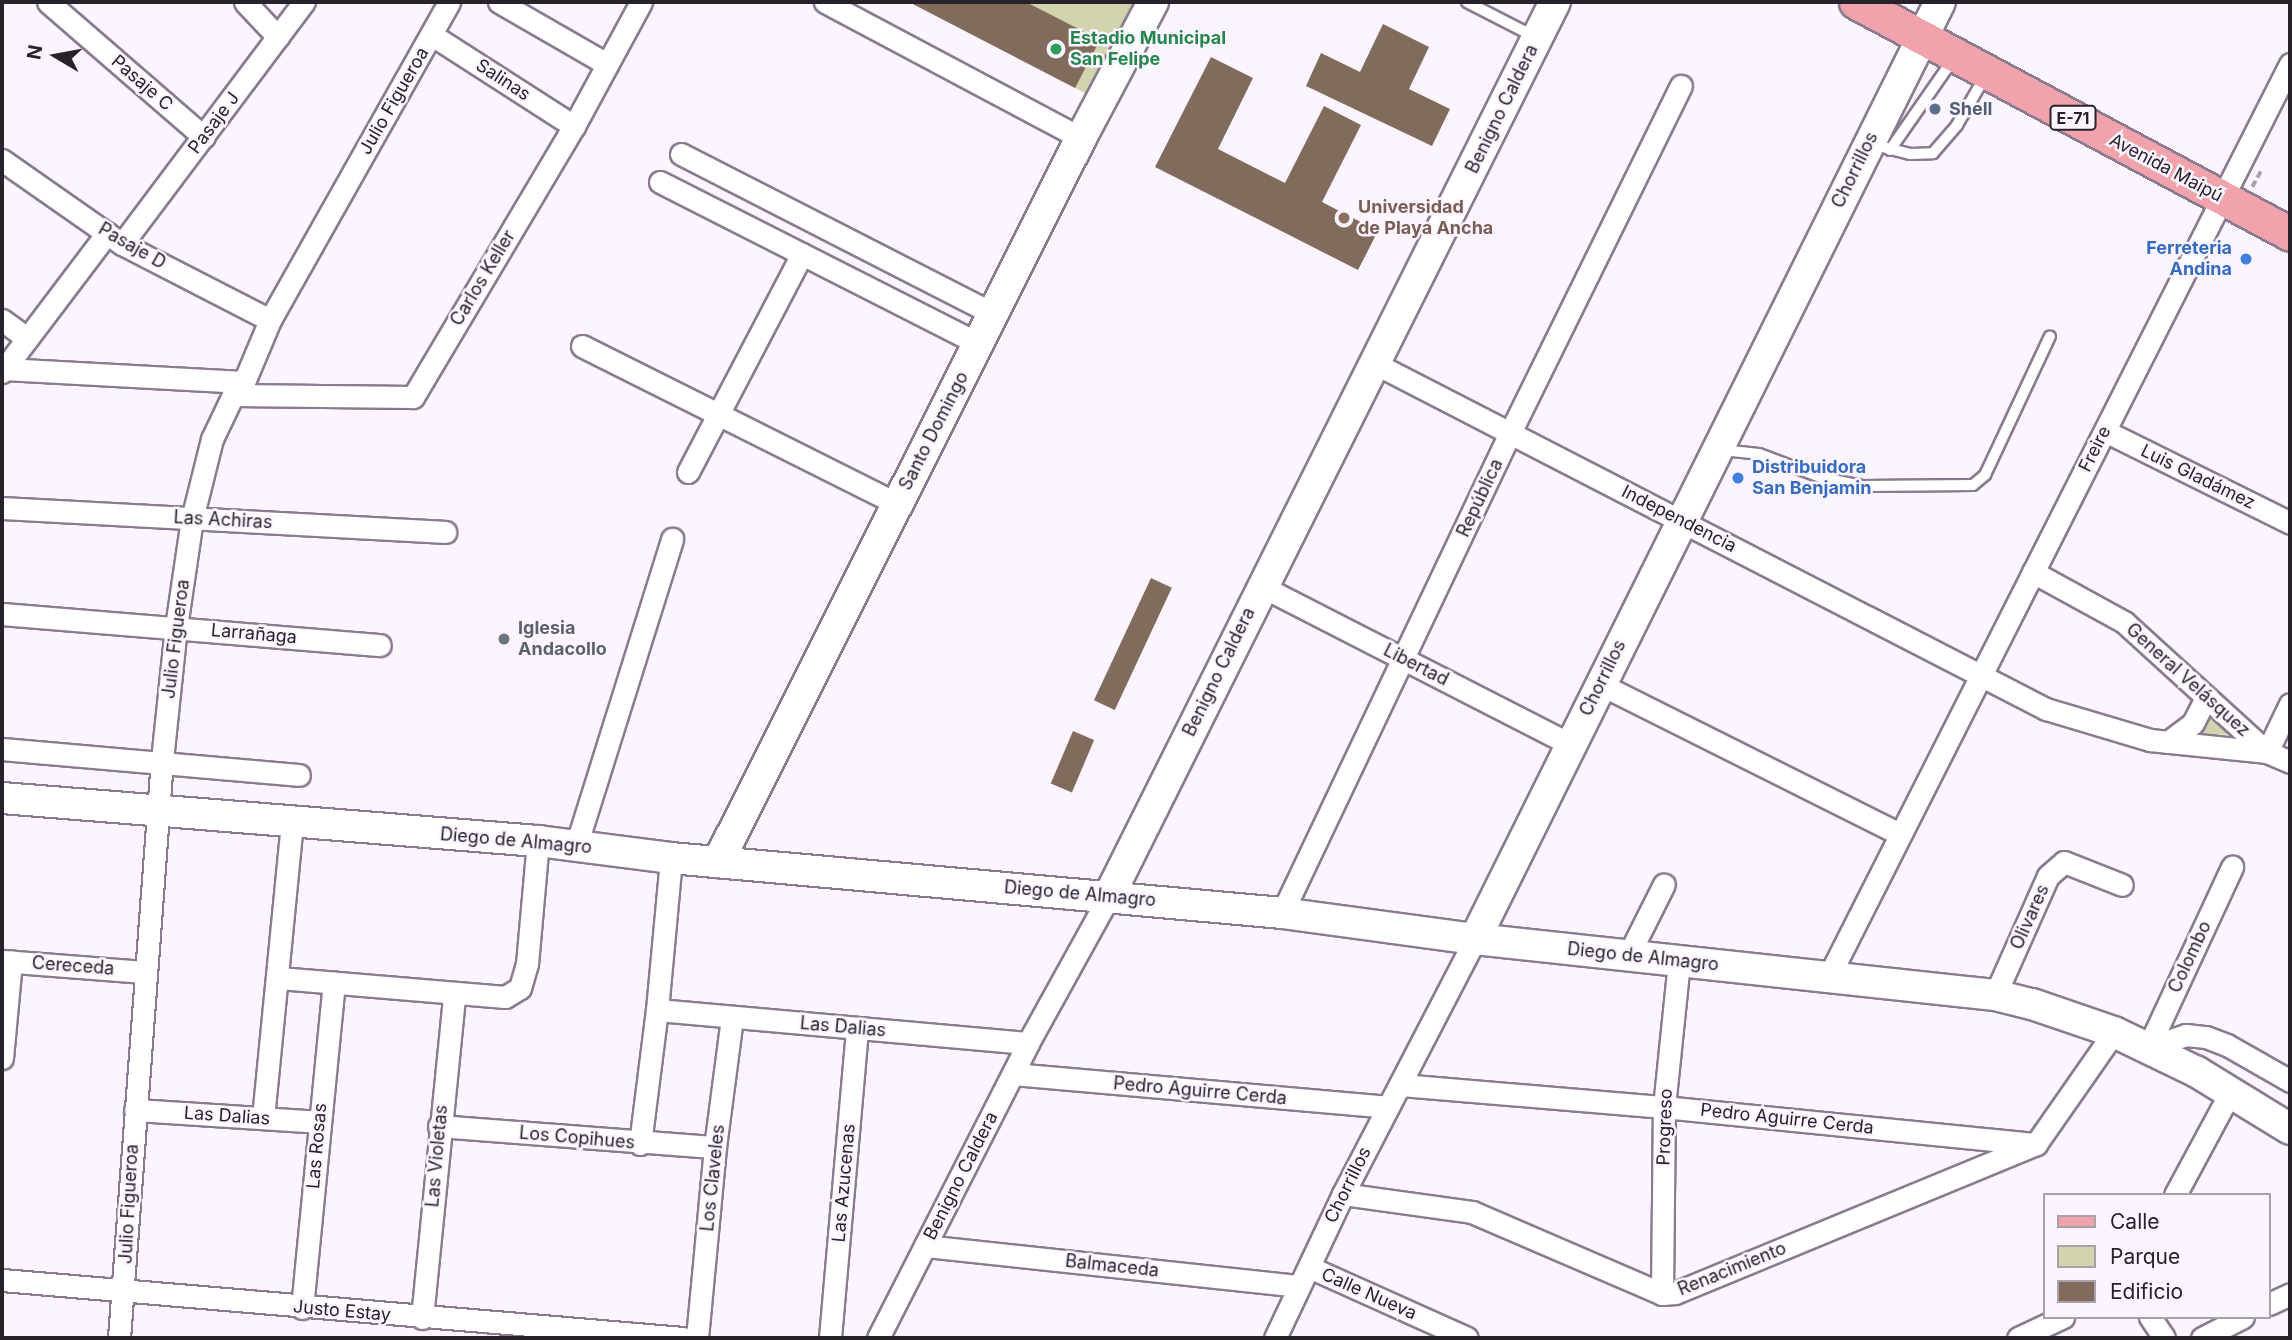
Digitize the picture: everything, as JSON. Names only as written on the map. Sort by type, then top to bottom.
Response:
[{"type":"main road","name":"Avenida Maipú","points":[[1856,2],[1931,19],[1955,55],[1987,73],[2228,188],[2290,209]]},
{"type":"main road","name":"Avenida Maipú","points":[[1902,2],[2228,188],[2290,234]]},
{"type":"street","name":"Pasaje C","points":[[48,2],[204,137]]},
{"type":"street","points":[[245,2],[278,37]]},
{"type":"street","name":"Pasaje J","points":[[3,370],[27,338],[204,137],[304,2]]},
{"type":"street","name":"Julio Figueroa","points":[[119,1338],[144,971],[162,760],[176,627],[192,519],[212,439],[270,320],[449,2]]},
{"type":"street","points":[[499,2],[607,64]]},
{"type":"street","name":"Carlos Keller","points":[[3,370],[238,388],[413,397],[574,126],[640,2]]},
{"type":"street","points":[[825,2],[1081,138]]},
{"type":"street","name":"Santo Domingo","points":[[718,862],[1081,138],[1153,2]]},
{"type":"street","name":"Benigno Caldera","points":[[878,1338],[1028,1043],[1109,896],[1261,586],[1376,364],[1555,2]]},
{"type":"street","name":"Chorrillos","points":[[1275,1338],[1343,1194],[1475,939],[1716,449],[1879,147],[1931,19]]},
{"type":"street","name":"Salinas","points":[[432,35],[574,126]]},
{"type":"street","name":"Freire","points":[[1829,976],[2290,64]]},
{"type":"street","name":"República","points":[[1282,913],[1405,659],[1510,433],[1681,86]]},
{"type":"street","points":[[681,154],[993,314]]},
{"type":"street","name":"Pasaje D","points":[[2,160],[114,239],[270,320]]},
{"type":"street","points":[[660,182],[978,343]]},
{"type":"street","points":[[688,471],[802,254]]},
{"type":"street","points":[[2,320],[27,338]]},
{"type":"street","points":[[582,345],[897,504]]},
{"type":"street","name":"Independencia","points":[[1376,364],[1980,677]]},
{"type":"street","name":"Luis Gladámez","points":[[2105,431],[2290,523]]},
{"type":"street","name":"Las Achiras","points":[[2,508],[445,532]]},
{"type":"street","points":[[576,846],[672,539]]},
{"type":"street","name":"General Velásquez","points":[[2033,572],[2124,622],[2267,752]]},
{"type":"street","name":"Libertad","points":[[1261,586],[1570,744]]},
{"type":"street","name":"Larrañaga","points":[[2,614],[380,645]]},
{"type":"street","name":"General Velásquez","points":[[1980,677],[2046,709],[2134,737],[2267,752],[2290,762]]},
{"type":"street","points":[[1600,684],[1900,834]]},
{"type":"street","points":[[2168,742],[2193,723],[2206,697]]},
{"type":"street","points":[[2267,752],[2290,704]]},
{"type":"street","points":[[2,749],[162,760],[299,775]]},
{"type":"street","name":"Diego de Almagro","points":[[2,798],[538,841],[671,858],[1282,913],[1475,939],[1996,995],[2115,1032],[2231,1091],[2290,1129]]},
{"type":"street","points":[[263,1118],[279,978],[292,823]]},
{"type":"street","points":[[279,978],[454,995],[505,997],[520,988],[527,964],[538,841]]},
{"type":"street","points":[[640,1144],[657,1010],[671,858]]},
{"type":"street","name":"Olivares","points":[[1996,995],[2048,876],[2064,862],[2122,885]]},
{"type":"street","name":"Colombo","points":[[2148,1048],[2232,867]]},
{"type":"street","points":[[1628,956],[1664,884]]},
{"type":"street","points":[[2,1058],[6,961]]},
{"type":"street","name":"Cereceda","points":[[6,961],[144,971]]},
{"type":"street","name":"Progreso","points":[[1662,1294],[1664,1107],[1679,961]]},
{"type":"street","name":"Las Rosas","points":[[302,1308],[334,983]]},
{"type":"street","name":"Las Violetas","points":[[422,1318],[454,995]]},
{"type":"street","name":"Las Dalias","points":[[657,1010],[1028,1043]]},
{"type":"street","name":"Los Claveles","points":[[697,1338],[715,1147],[732,1018]]},
{"type":"street","name":"Las Azucenas","points":[[830,1338],[857,1028]]},
{"type":"street","points":[[2036,1144],[2115,1032]]},
{"type":"street","points":[[2148,1048],[2186,1035],[2206,1037],[2227,1045],[2290,1081]]},
{"type":"street","name":"Pedro Aguirre Cerda","points":[[1013,1074],[1387,1107]]},
{"type":"street","name":"Pedro Aguirre Cerda","points":[[1401,1085],[1664,1107],[2036,1144]]},
{"type":"street","points":[[2176,1193],[2231,1091]]},
{"type":"street","name":"Las Dalias","points":[[135,1110],[319,1122]]},
{"type":"street","name":"Los Copihues","points":[[439,1126],[640,1144],[715,1147]]},
{"type":"street","name":"Renacimiento","points":[[1343,1194],[1472,1212],[1662,1294],[1675,1293],[2036,1144]]},
{"type":"street","name":"Balmaceda","points":[[925,1246],[1299,1286]]},
{"type":"street","name":"Calle Nueva","points":[[1309,1267],[1467,1338]]},
{"type":"street","name":"Justo Estay","points":[[2,1280],[302,1308],[683,1338]]},
{"type":"street","points":[[2271,1303],[2290,1294]]},
{"type":"street","points":[[2018,1338],[2059,1319]]},
{"type":"street","points":[[2151,1319],[2164,1338]]},
{"type":"street","points":[[2202,1338],[2239,1319]]},
{"type":"lane","points":[[1466,2],[1537,38]]},
{"type":"lane","points":[[1955,55],[1879,147],[1910,154],[1937,150],[1956,125],[1987,73]]},
{"type":"lane","points":[[1716,449],[1759,454],[1823,478],[1863,486],[1973,485],[1985,475],[2050,336]]},
{"type":"green space","name":"Estadio Municipal San Felipe","points":[[909,2],[1150,2],[1114,47],[1087,94]]},
{"type":"green space","points":[[2211,714],[2232,734],[2197,736]]},
{"type":"building","name":"Estadio Municipal San Felipe","points":[[909,2],[1026,2],[1100,40],[1075,88]]},
{"type":"building","points":[[1383,24],[1429,47],[1409,89],[1450,109],[1432,146],[1306,86],[1321,53],[1360,72]]},
{"type":"building","points":[[1211,57],[1253,78],[1218,149],[1285,183],[1324,106],[1361,125],[1322,202],[1378,231],[1358,270],[1155,167]]},
{"type":"building","points":[[1151,578],[1172,588],[1115,710],[1094,700]]},
{"type":"building","points":[[1073,731],[1094,740],[1072,792],[1051,783]]},
{"type":"place","name":"Estadio Municipal San Felipe","points":[[1056,49]]},
{"type":"place","name":"Shell","points":[[1935,109]]},
{"type":"place","name":"Universidad de Playa Ancha","points":[[1344,218]]},
{"type":"place","name":"Ferreteria Andina","points":[[2246,259]]},
{"type":"place","name":"Distribuidora San Benjamin","points":[[1738,478]]},
{"type":"place","name":"Iglesia Andacollo","points":[[504,639]]}]
